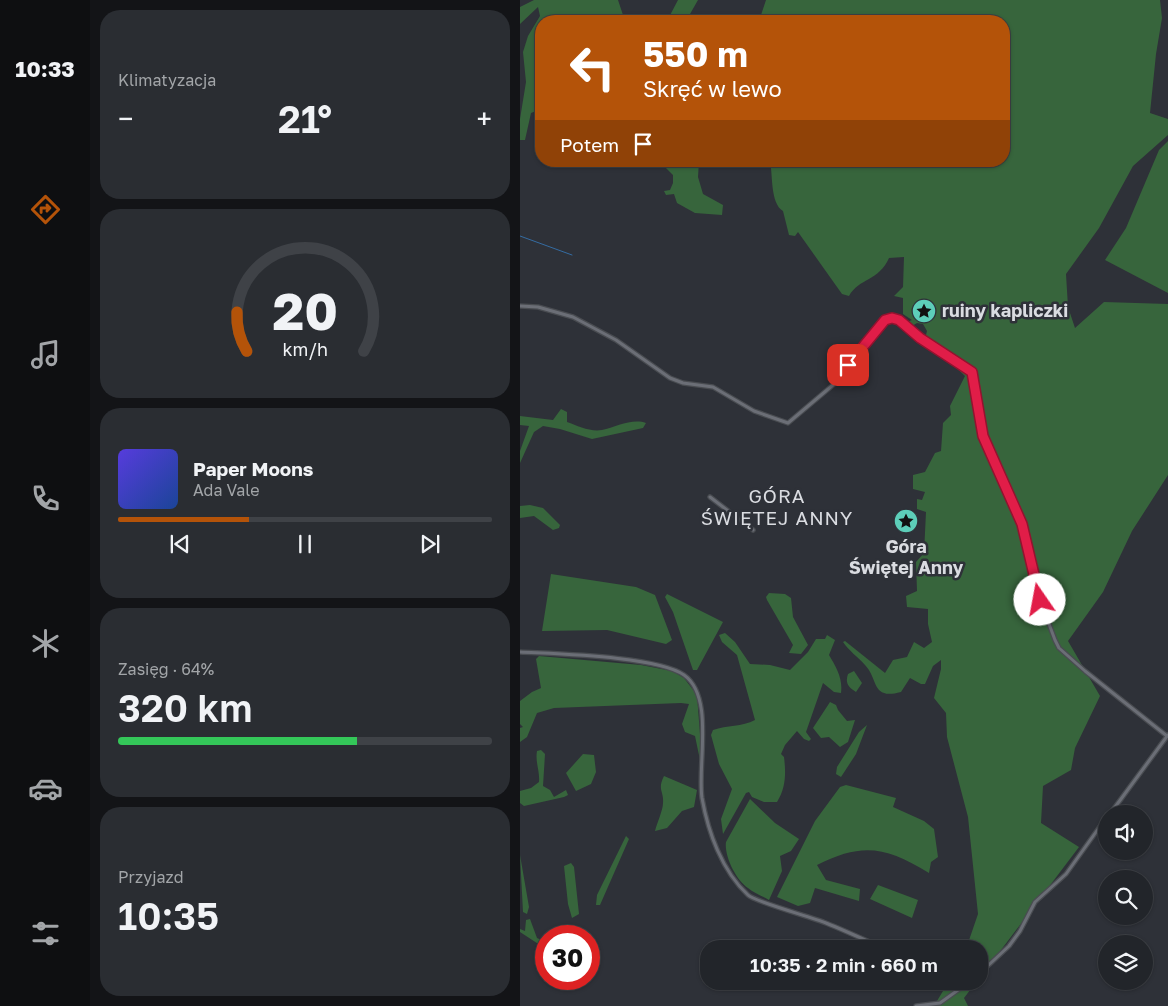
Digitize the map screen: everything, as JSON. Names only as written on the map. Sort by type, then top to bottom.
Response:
[{"type":"street","points":[[520,306],[538,307],[573,317],[616,340],[670,378],[683,383],[713,387],[754,411],[788,423],[833,385],[885,320],[892,318],[903,323],[920,338],[972,372],[979,419],[986,447],[1022,524],[1040,600],[1059,648],[1167,735],[1116,805]]},
{"type":"street","points":[[710,497],[753,530]]},
{"type":"street","points":[[520,652],[614,658],[650,663],[671,668],[689,680],[699,697],[703,753],[702,796],[707,818],[717,848],[737,885],[750,898],[826,923],[865,940]]},
{"type":"street","points":[[988,966],[1009,946],[1020,931],[1035,902],[1066,874],[1098,829]]},
{"type":"street","points":[[916,1006],[940,1003],[958,990]]},
{"type":"green space","points":[[534,0],[618,0],[623,15],[540,15],[538,7],[520,24],[520,7]]},
{"type":"green space","points":[[678,0],[698,0],[689,15],[670,15]]},
{"type":"green space","points":[[766,0],[1160,0],[1162,18],[1150,113],[1168,119],[1168,135],[1133,166],[1099,228],[1066,274],[1068,307],[1075,328],[1104,302],[1168,304],[1168,475],[1132,531],[1103,592],[1068,641],[1100,696],[1075,748],[1071,770],[1043,786],[1041,823],[1079,847],[988,967],[988,940],[969,940],[978,914],[968,817],[947,737],[946,713],[934,698],[941,669],[941,660],[933,666],[925,684],[910,678],[901,692],[885,693],[880,691],[865,665],[843,642],[845,641],[885,673],[893,660],[907,657],[914,642],[924,648],[932,642],[928,624],[928,609],[907,607],[906,596],[917,591],[916,562],[924,553],[926,512],[917,509],[917,499],[922,500],[925,492],[913,489],[913,475],[925,472],[935,453],[941,451],[943,423],[951,415],[950,406],[965,376],[925,339],[927,331],[923,324],[917,323],[912,326],[907,322],[912,320],[903,314],[903,298],[894,296],[903,287],[904,257],[889,258],[880,271],[853,290],[849,296],[842,294],[798,232],[795,236],[789,235],[783,211],[776,202],[774,195],[771,167],[1010,167],[1010,15],[761,15]]},
{"type":"green space","points":[[535,24],[535,111],[531,113],[525,140],[520,140],[520,119],[526,82],[523,52],[528,36]]},
{"type":"green space","points":[[1168,141],[1168,293],[1105,260],[1126,228],[1159,150]]},
{"type":"green space","points":[[665,167],[699,167],[698,177],[703,194],[723,205],[722,215],[695,213],[677,203],[674,194],[666,195],[664,191],[670,190],[673,183],[673,175]]},
{"type":"green space","points":[[561,409],[567,412],[567,422],[593,430],[602,430],[630,422],[646,423],[643,428],[592,439],[543,426],[534,432],[520,463],[520,451],[529,426],[520,425],[520,416],[553,420]]},
{"type":"green space","points":[[530,505],[543,508],[560,525],[559,528],[553,530],[534,516],[520,518],[520,506]]},
{"type":"green space","points":[[551,574],[636,587],[655,595],[672,640],[666,644],[607,630],[542,631]]},
{"type":"green space","points":[[769,593],[785,594],[791,598],[793,617],[808,645],[801,654],[789,653],[793,645],[767,600],[766,597]]},
{"type":"green space","points":[[667,594],[723,622],[697,670],[693,670],[673,612],[665,597]]},
{"type":"green space","points":[[725,633],[735,642],[750,664],[770,665],[790,670],[808,652],[816,639],[825,639],[827,635],[835,640],[829,655],[841,682],[841,693],[834,692],[823,683],[806,732],[811,739],[809,741],[804,739],[797,731],[785,745],[781,754],[784,757],[785,780],[777,802],[764,802],[752,797],[749,792],[746,793],[723,834],[721,819],[732,789],[719,764],[711,735],[713,730],[745,724],[755,720],[737,655],[722,642],[719,635]]},
{"type":"green space","points":[[539,656],[641,665],[672,671],[684,678],[697,695],[702,760],[700,760],[695,736],[685,732],[682,724],[689,704],[681,703],[554,708],[537,713],[527,737],[520,742],[520,728],[523,727],[520,724],[520,701],[541,688],[536,659]]},
{"type":"green space","points":[[854,671],[862,683],[856,692],[847,682],[848,674]]},
{"type":"green space","points":[[830,702],[836,705],[847,721],[855,720],[848,742],[840,747],[829,737],[821,738],[813,728]]},
{"type":"green space","points":[[867,725],[856,754],[841,777],[836,774],[837,767],[859,732]]},
{"type":"green space","points":[[541,750],[545,754],[543,786],[550,790],[554,797],[566,790],[568,795],[524,806],[520,803],[520,791],[531,788],[539,782],[537,751]]},
{"type":"green space","points":[[583,754],[594,755],[596,772],[591,784],[576,791],[566,773]]},
{"type":"green space","points":[[664,776],[697,790],[694,807],[682,811],[667,828],[655,831],[663,806],[661,788]]},
{"type":"green space","points":[[846,785],[896,798],[893,807],[924,821],[934,829],[938,857],[931,862],[929,873],[914,864],[887,853],[861,851],[848,853],[817,865],[826,880],[860,889],[859,901],[815,888],[810,903],[798,906],[777,897],[815,821],[840,787]]},
{"type":"green space","points":[[750,799],[775,823],[799,839],[791,851],[780,856],[782,871],[769,900],[753,891],[739,879],[727,854],[726,842]]},
{"type":"green space","points":[[626,836],[629,839],[600,905],[596,905],[597,895]]},
{"type":"green space","points":[[520,855],[529,907],[527,914],[523,912]]},
{"type":"green space","points":[[571,863],[574,867],[579,914],[572,918],[568,904],[564,866]]},
{"type":"green space","points":[[878,885],[918,900],[912,918],[870,899]]},
{"type":"green space","points":[[530,919],[535,933],[535,942],[520,932],[520,929],[525,931],[526,920]]},
{"type":"green space","points":[[944,990],[970,990],[964,998],[968,1006],[934,1006]]},
{"type":"waterway","points":[[520,236],[572,255]]},
{"type":"place","name":"ruiny kapliczki","points":[[924,311]]},
{"type":"place","name":"Góra Świętej Anny","points":[[906,521]]},
{"type":"district","name":"GÓRA ŚWIĘTEJ ANNY","points":[[777,507]]},
{"type":"route","points":[[848,365],[874,336],[885,320],[892,318],[899,320],[920,338],[972,372],[979,419],[986,447],[1022,524],[1040,600]]}]
